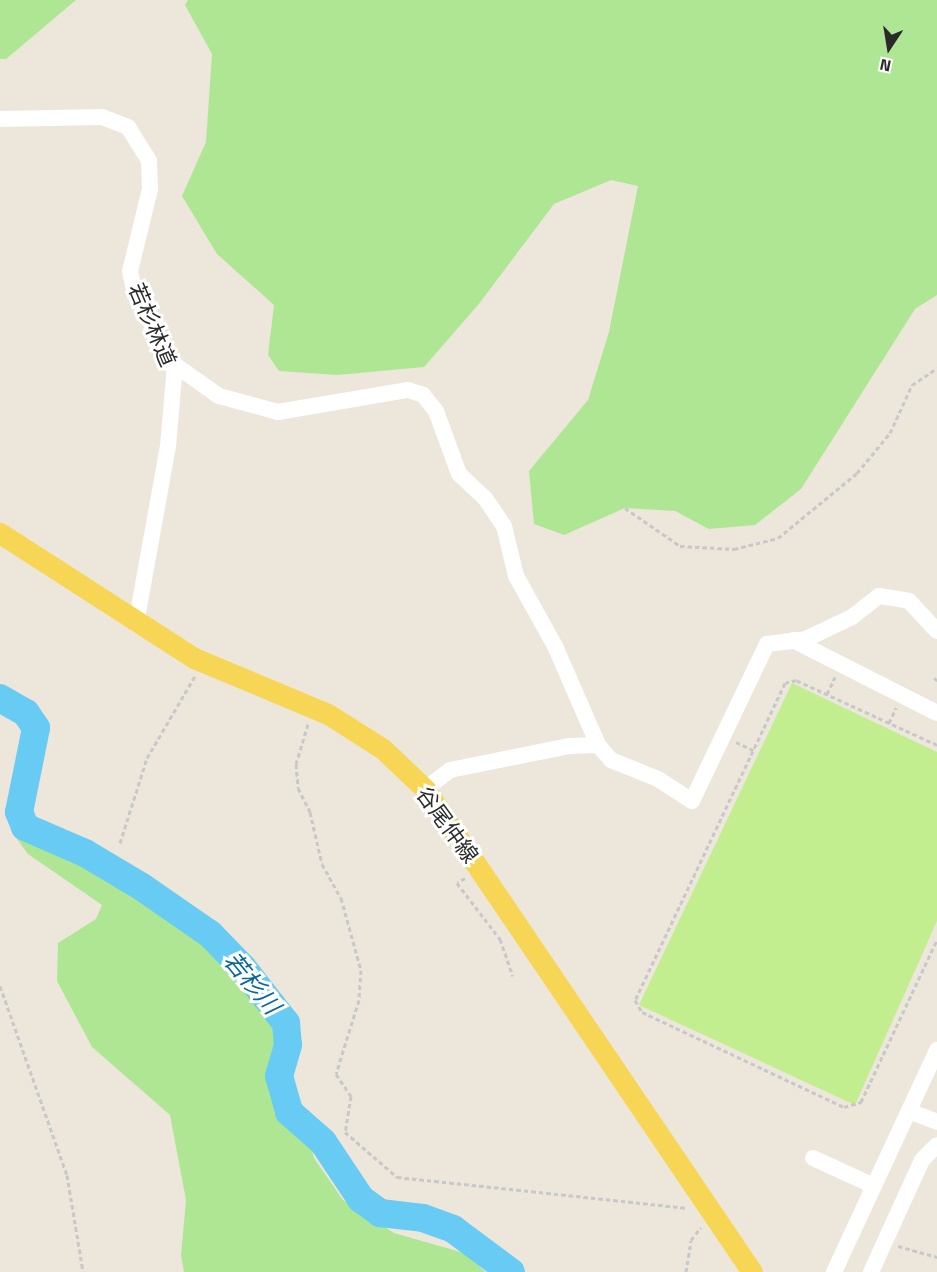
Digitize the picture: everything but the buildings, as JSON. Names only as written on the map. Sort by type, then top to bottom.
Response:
[{"type":"main road","name":"谷尾仲線","points":[[0,533],[136,624],[205,663],[314,708],[383,749],[425,789],[752,1272]]},
{"type":"street","name":"若杉林道","points":[[0,119],[102,117],[128,127],[139,141],[149,161],[150,189],[130,271],[135,294],[175,364],[168,446],[136,624]]},
{"type":"street","points":[[175,364],[219,396],[278,412],[408,390],[423,396],[436,411],[459,474],[485,498],[504,526],[516,576],[555,646],[598,746],[611,760],[658,779],[692,801],[767,644],[806,639],[852,617],[879,596],[909,601],[937,631]]},
{"type":"street","points":[[792,640],[937,713]]},
{"type":"street","points":[[425,789],[450,770],[569,746],[598,746]]},
{"type":"street","points":[[834,1272],[937,1050]]},
{"type":"street","points":[[909,1111],[937,1122]]},
{"type":"street","points":[[871,1272],[922,1160],[937,1145]]},
{"type":"street","points":[[813,1158],[874,1186]]},
{"type":"path","points":[[625,508],[681,546],[734,549],[778,538],[857,473],[890,433],[912,386],[937,368]]},
{"type":"path","points":[[120,843],[147,759],[173,707],[205,663]]},
{"type":"path","points":[[937,745],[796,680],[785,683],[635,1000],[642,1012],[844,1107],[861,1102],[937,940]]},
{"type":"path","points":[[314,708],[297,757],[298,788],[310,812],[322,864],[341,898],[361,970],[359,1000],[336,1074],[351,1096],[345,1132],[397,1177],[709,1209],[691,1240],[686,1272]]},
{"type":"path","points":[[480,870],[457,883],[500,939],[513,976]]},
{"type":"path","points":[[0,986],[67,1175],[83,1272]]},
{"type":"path","points":[[884,1242],[937,1257]]},
{"type":"green space","points":[[0,0],[76,0],[6,59],[0,59]]},
{"type":"green space","points":[[188,0],[937,0],[937,295],[915,309],[801,489],[755,525],[709,529],[675,511],[625,508],[564,535],[534,524],[529,471],[588,400],[609,332],[638,186],[611,180],[554,204],[478,305],[424,367],[337,375],[279,371],[268,355],[274,305],[217,254],[182,196],[206,142],[212,54],[185,5]]},
{"type":"green space","points":[[792,683],[937,752],[937,921],[855,1105],[639,1005]]},
{"type":"green space","points":[[73,837],[212,925],[300,1046],[293,1075],[314,1158],[343,1200],[394,1233],[464,1253],[486,1272],[184,1272],[181,1255],[186,1200],[170,1115],[92,1047],[57,981],[58,943],[96,919],[102,905],[28,854],[17,839]]},
{"type":"waterway","name":"若杉川","points":[[0,698],[26,713],[36,728],[19,812],[25,827],[85,853],[142,887],[210,934],[243,968],[286,1023],[288,1045],[279,1076],[289,1112],[323,1142],[361,1199],[380,1213],[423,1218],[453,1229],[511,1272]]}]
